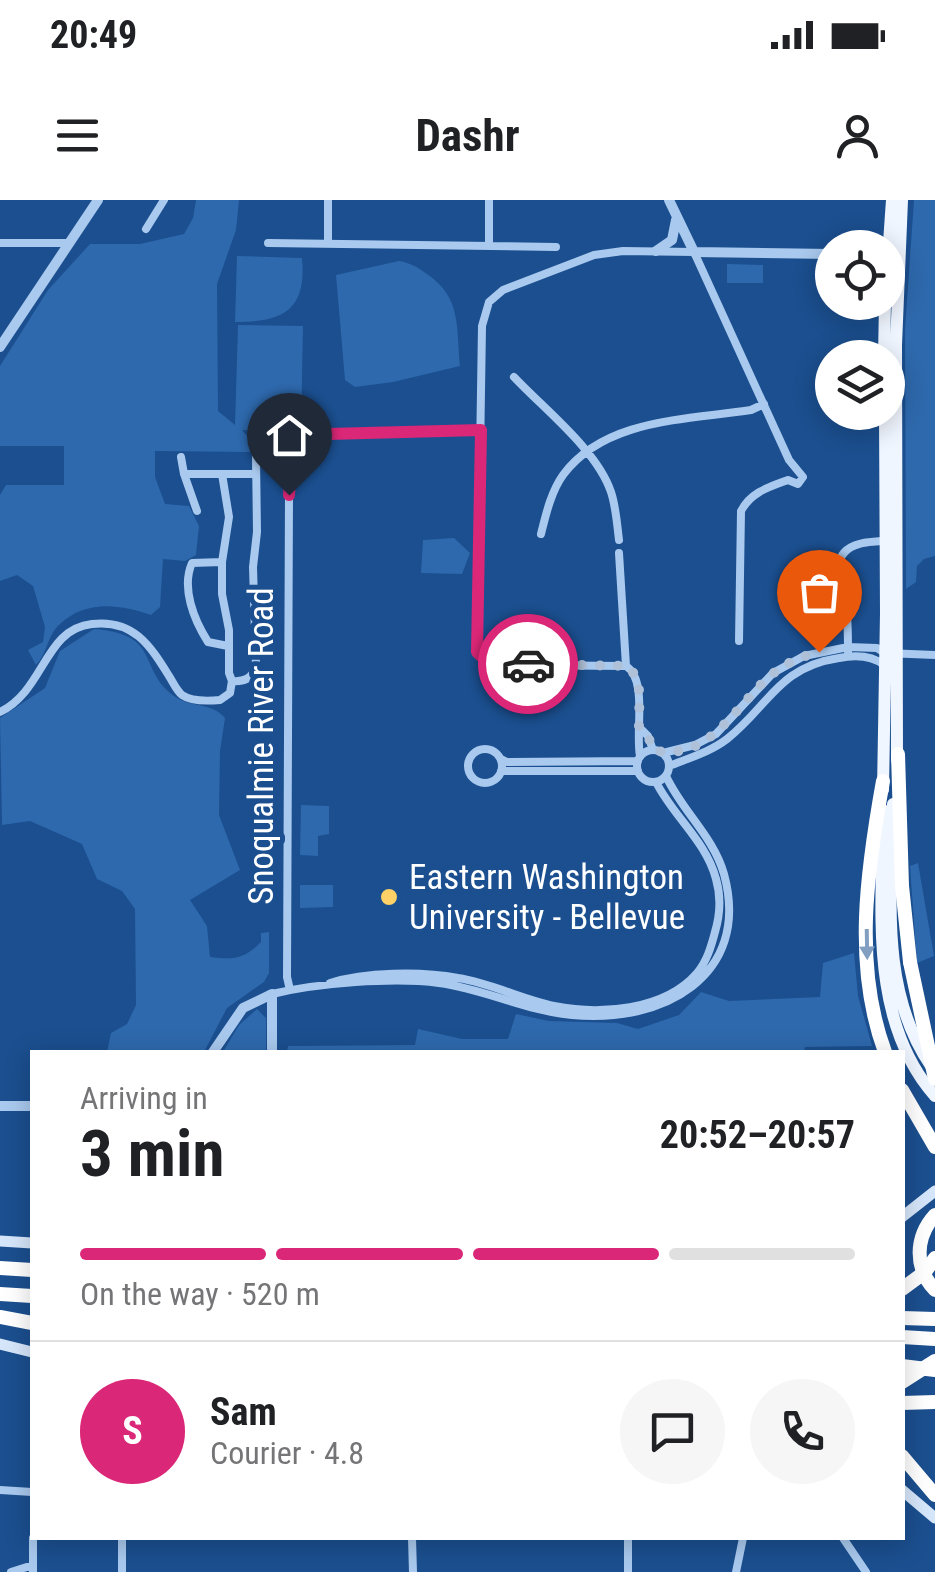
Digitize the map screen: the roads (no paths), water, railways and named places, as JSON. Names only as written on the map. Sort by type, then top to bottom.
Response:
[{"type":"highway","points":[[898,754],[902,886],[910,962],[935,1075]]},
{"type":"highway","points":[[885,1050],[875,1020],[868,974],[866,921],[873,837],[888,784]]},
{"type":"highway","points":[[905,1095],[935,1148]]},
{"type":"highway","points":[[935,1215],[924,1232],[919,1252],[922,1273],[935,1290]]},
{"type":"highway","points":[[905,1287],[925,1272],[935,1258]]},
{"type":"highway","points":[[0,1268],[30,1270]]},
{"type":"highway","points":[[0,1290],[30,1293]]},
{"type":"highway","points":[[905,1314],[935,1311]]},
{"type":"highway","points":[[0,1314],[30,1314]]},
{"type":"highway","points":[[0,1314],[30,1322]]},
{"type":"highway","points":[[905,1314],[935,1319]]},
{"type":"highway","points":[[905,1337],[935,1339]]},
{"type":"highway","points":[[905,1380],[935,1362]]},
{"type":"highway","points":[[905,1369],[935,1372]]},
{"type":"highway","points":[[905,1403],[935,1402]]},
{"type":"highway","points":[[905,1460],[935,1495]]},
{"type":"main road","points":[[891,230],[892,200]]},
{"type":"main road","points":[[896,230],[902,200]]},
{"type":"main road","points":[[890,320],[885,977],[895,1024],[908,1056],[935,1096]]},
{"type":"main road","points":[[886,430],[891,541]]},
{"type":"main road","points":[[890,657],[898,754],[888,784],[894,976],[906,1020],[935,1075]]},
{"type":"main road","points":[[906,1209],[935,1191]]},
{"type":"main road","points":[[0,1241],[30,1242]]},
{"type":"main road","points":[[0,1344],[30,1352]]},
{"type":"main road","points":[[905,1493],[935,1518]]},
{"type":"street","points":[[0,347],[98,200]]},
{"type":"street","points":[[146,230],[164,200]]},
{"type":"street","points":[[328,200],[328,244]]},
{"type":"street","points":[[489,200],[489,246]]},
{"type":"street","points":[[669,200],[789,460],[803,477],[795,485],[788,480]]},
{"type":"street","points":[[656,251],[674,238],[676,214]]},
{"type":"street","points":[[0,243],[69,242]]},
{"type":"street","points":[[268,242],[556,248]]},
{"type":"street","points":[[815,254],[612,252],[512,286],[490,302],[482,326],[477,646],[483,659],[497,665],[626,666],[636,672],[639,763],[645,780],[656,782],[666,776],[670,766],[729,737],[793,673],[848,652]]},
{"type":"street","points":[[514,377],[586,452],[611,492],[619,540]]},
{"type":"street","points":[[541,534],[556,486],[586,452],[634,428],[751,410],[764,404]]},
{"type":"street","name":"Snoqualmie River Road","points":[[290,990],[289,544],[290,476],[294,461],[307,444],[328,434],[481,430]]},
{"type":"street","points":[[181,457],[198,510]]},
{"type":"street","points":[[232,682],[244,682],[256,667],[252,566],[257,532],[256,457]]},
{"type":"street","points":[[788,480],[789,460]]},
{"type":"street","points":[[184,474],[256,474]]},
{"type":"street","points":[[0,712],[32,687],[56,642],[77,627],[95,624],[113,624],[136,632],[185,697],[220,700],[230,693],[222,562],[230,518],[222,474]]},
{"type":"street","points":[[739,641],[741,511],[752,496],[788,480]]},
{"type":"street","points":[[848,652],[840,560],[856,544],[891,541]]},
{"type":"street","points":[[619,553],[626,666]]},
{"type":"street","points":[[222,562],[192,563],[189,594],[191,609],[208,642],[228,646]]},
{"type":"street","points":[[501,771],[639,763],[658,752],[696,745],[716,734],[781,668],[804,656],[877,648],[890,657],[935,654]]},
{"type":"street","points":[[639,726],[670,766]]},
{"type":"street","points":[[501,759],[497,778],[483,783],[474,779],[468,766],[472,754],[483,748],[507,762],[639,763]]},
{"type":"street","points":[[214,1050],[242,1008],[272,994],[325,985],[440,983],[551,1012],[582,1016],[641,1011],[683,995],[702,980],[719,954],[726,932],[727,897],[722,868],[712,848],[666,776]]},
{"type":"street","points":[[325,985],[355,976],[442,976],[552,1006],[590,1010],[641,1005],[690,980],[704,963],[713,940],[719,909],[718,884],[702,849],[656,782]]},
{"type":"street","points":[[272,994],[272,1050]]},
{"type":"street","points":[[0,1106],[30,1106]]},
{"type":"street","points":[[0,1490],[30,1491]]},
{"type":"street","points":[[11,1572],[33,1569],[33,1540]]},
{"type":"street","points":[[122,1540],[122,1572]]},
{"type":"street","points":[[412,1540],[412,1572]]},
{"type":"street","points":[[628,1540],[628,1572]]},
{"type":"street","points":[[736,1572],[743,1540]]},
{"type":"street","points":[[844,1540],[866,1572]]},
{"type":"place","name":"Eastern Washington University - Bellevue","points":[[389,897]]}]
